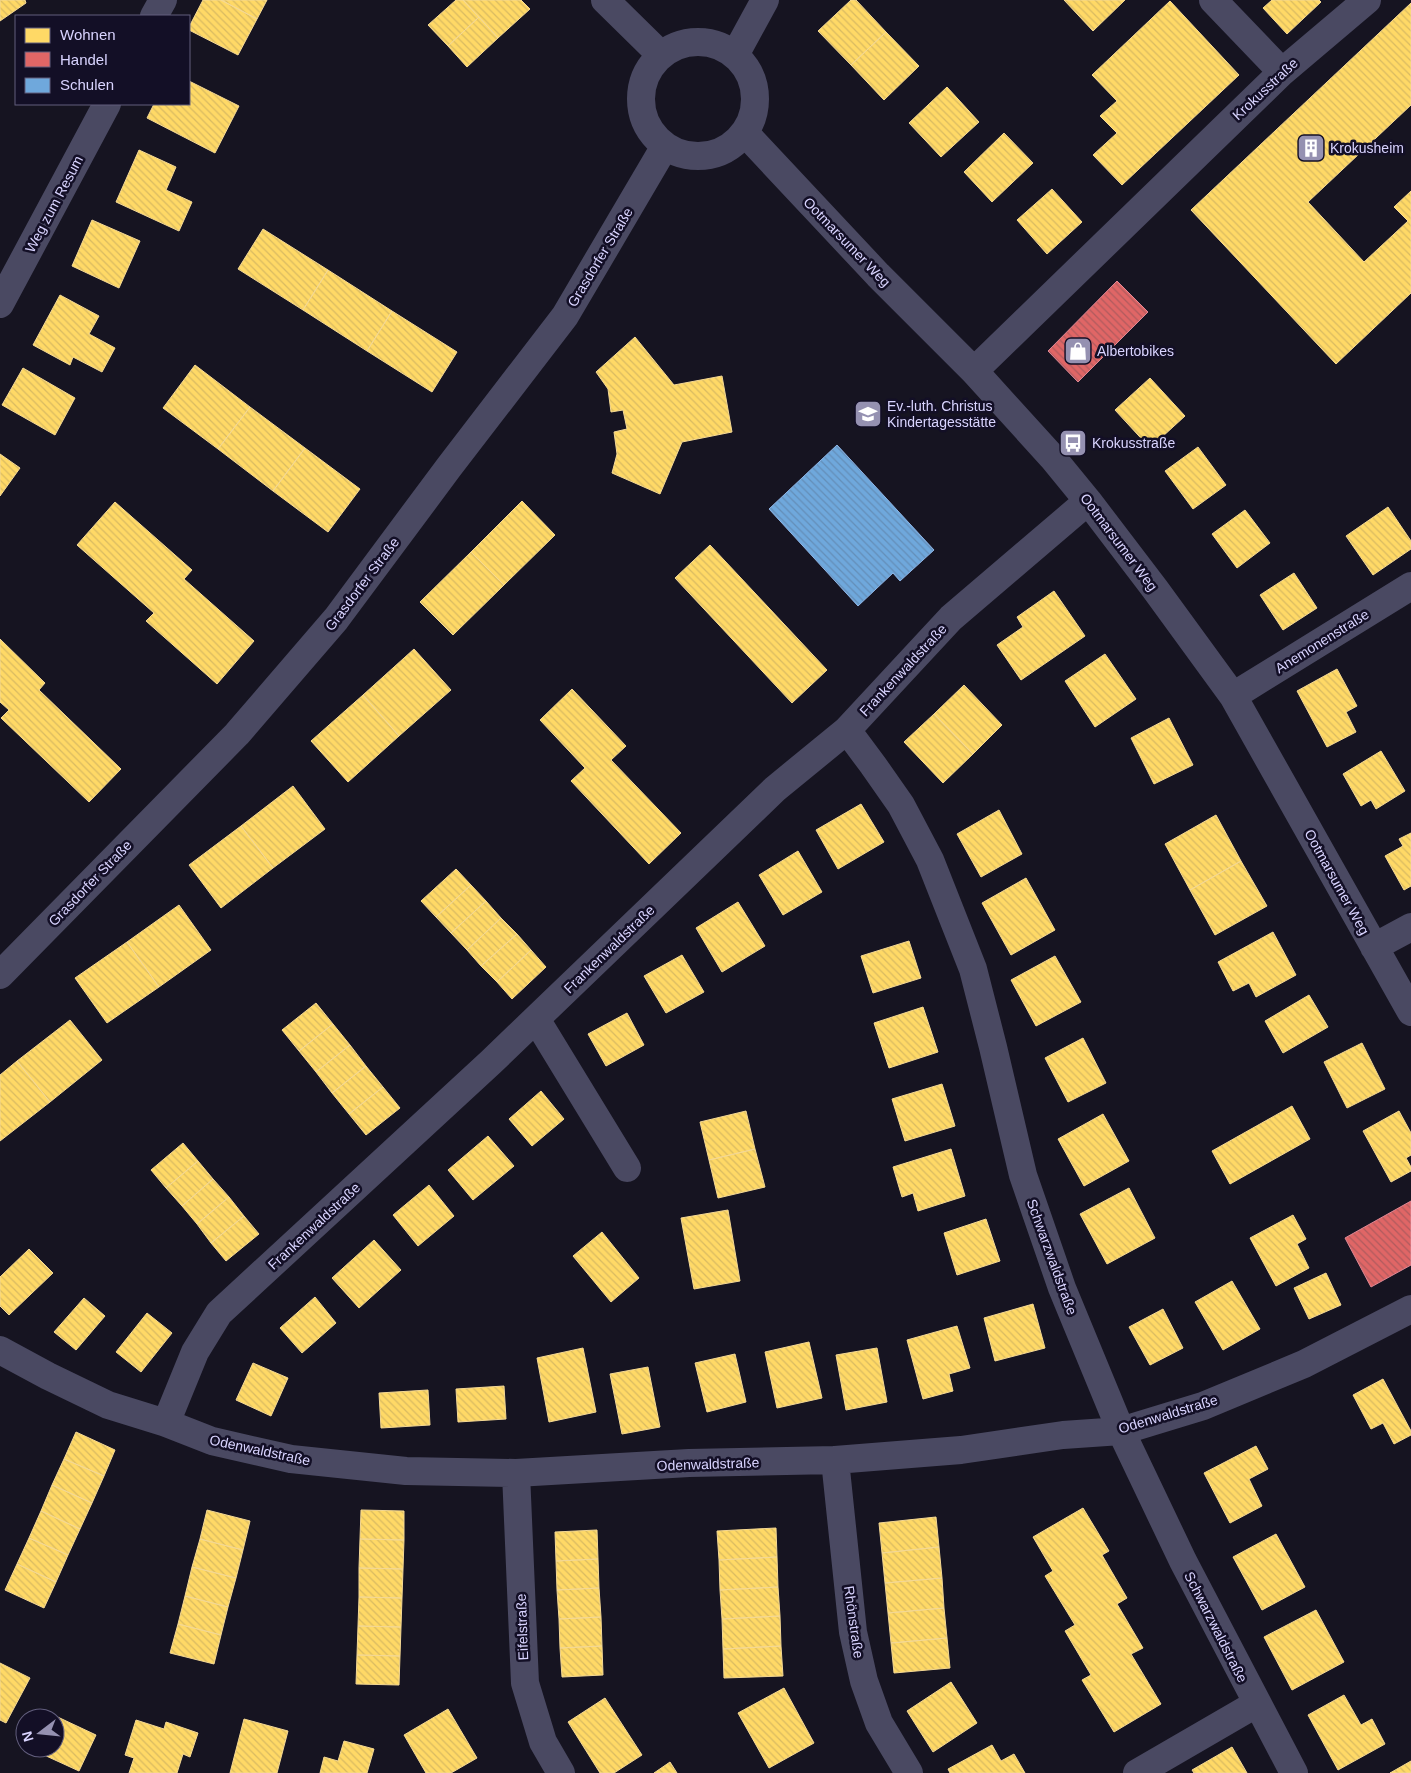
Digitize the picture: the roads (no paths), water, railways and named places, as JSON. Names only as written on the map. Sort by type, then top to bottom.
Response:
[{"type":"street","points":[[155,15],[163,0]]},
{"type":"street","points":[[605,0],[661,55]]},
{"type":"street","points":[[735,55],[765,0]]},
{"type":"street","points":[[1213,0],[1282,72]]},
{"type":"street","name":"Krokusstraße","points":[[974,371],[1282,72],[1366,0]]},
{"type":"street","points":[[690,42],[706,42],[721,47],[735,55],[746,68],[753,84],[756,100],[753,117],[745,133],[732,146],[717,154],[699,157],[681,154],[665,146],[650,132],[642,112],[641,91],[648,71],[661,55],[675,46],[690,42]]},
{"type":"street","name":"Weg zum Resum","points":[[0,304],[106,105]]},
{"type":"street","name":"Ootmarsumer Weg","points":[[745,133],[878,275],[974,371],[1052,457],[1088,502],[1233,696],[1411,1012]]},
{"type":"street","name":"Grasdorfer Straße","points":[[0,975],[237,734],[336,619],[449,466],[564,316],[665,146]]},
{"type":"street","name":"Frankenwaldstraße","points":[[166,1422],[194,1352],[219,1313],[536,1019],[775,789],[847,730],[951,618],[1088,502]]},
{"type":"street","name":"Anemonenstraße","points":[[1233,696],[1411,586]]},
{"type":"street","name":"Schwarzwaldstraße","points":[[847,730],[901,805],[930,860],[973,969],[1023,1175],[1062,1288],[1121,1431],[1183,1561],[1256,1704],[1294,1773]]},
{"type":"street","points":[[1374,947],[1411,927]]},
{"type":"street","points":[[536,1019],[627,1168]]},
{"type":"street","name":"Odenwaldstraße","points":[[0,1350],[108,1405],[166,1422],[212,1441],[291,1459],[406,1471],[516,1473],[689,1463],[835,1460],[960,1450],[1063,1436],[1121,1431],[1202,1406],[1304,1364],[1411,1309]]},
{"type":"street","name":"Rhönstraße","points":[[835,1460],[853,1632],[864,1681],[879,1723],[909,1773]]},
{"type":"street","name":"Eifelstraße","points":[[516,1473],[525,1683],[543,1742],[561,1773]]},
{"type":"street","points":[[1137,1773],[1256,1704]]},
{"type":"place","name":"Krokusheim","points":[[1311,148]]},
{"type":"place","name":"Albertobikes","points":[[1078,351]]},
{"type":"place","name":"Ev.-luth. Christus Kindertagesstätte","points":[[868,414]]},
{"type":"place","name":"Krokusstraße","points":[[1073,443]]}]
